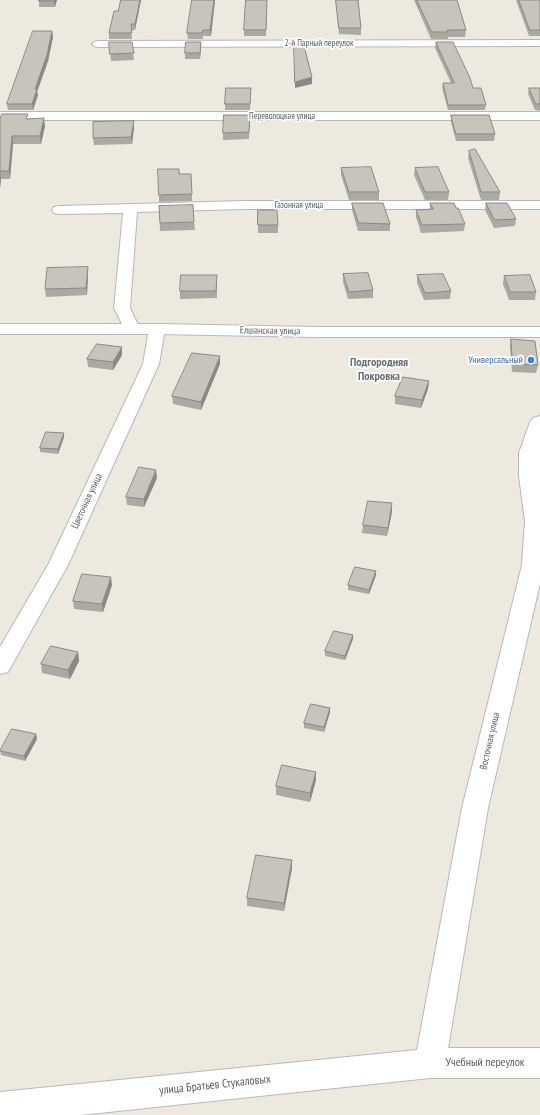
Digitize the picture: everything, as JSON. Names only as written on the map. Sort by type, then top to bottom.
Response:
[{"type":"street","name":"2-й Парный переулок","points":[[98,44],[540,43]]},
{"type":"street","name":"Переволоцкая улица","points":[[0,116],[540,116]]},
{"type":"street","name":"Газонная улица","points":[[59,210],[252,205],[540,205]]},
{"type":"street","points":[[130,209],[122,308],[132,329]]},
{"type":"street","name":"Елшанская улица","points":[[0,329],[157,329],[317,332],[540,332]]},
{"type":"street","name":"Цветочная улица","points":[[0,666],[61,558],[151,364],[157,329]]},
{"type":"street","name":"Восточная улица","points":[[430,1063],[475,808],[533,565],[536,521],[529,476],[529,453],[540,422]]},
{"type":"street","name":"Учебный переулок","points":[[430,1063],[540,1063]]},
{"type":"street","name":"улица Братьев Стукаловых","points":[[0,1108],[430,1063]]},
{"type":"building","points":[[39,0],[55,0],[39,1]]},
{"type":"building","points":[[121,0],[140,0],[135,24],[131,24],[132,33],[109,33],[114,11],[118,11]]},
{"type":"building","points":[[192,0],[214,0],[210,30],[203,30],[202,33],[187,33]]},
{"type":"building","points":[[246,0],[267,0],[266,30],[244,30]]},
{"type":"building","points":[[336,0],[358,0],[361,28],[339,28]]},
{"type":"building","points":[[417,0],[457,0],[466,30],[432,32]]},
{"type":"building","points":[[519,0],[540,0],[540,30],[530,30]]},
{"type":"building","points":[[33,31],[52,31],[47,55],[35,89],[37,89],[32,104],[7,104]]},
{"type":"building","points":[[109,42],[132,42],[134,53],[110,54]]},
{"type":"building","points":[[186,42],[201,42],[200,53],[185,53]]},
{"type":"building","points":[[294,42],[303,42],[312,77],[295,82]]},
{"type":"building","points":[[436,42],[453,42],[470,78],[473,88],[481,88],[486,105],[448,105],[443,83],[454,83]]},
{"type":"building","points":[[226,88],[251,88],[250,104],[225,104]]},
{"type":"building","points":[[529,88],[540,88],[540,104],[536,104]]},
{"type":"building","points":[[2,114],[28,114],[26,119],[44,118],[40,136],[12,136],[9,171],[0,171],[0,119]]},
{"type":"building","points":[[224,115],[250,115],[249,132],[223,133]]},
{"type":"building","points":[[451,115],[489,115],[495,134],[456,134]]},
{"type":"building","points":[[134,121],[131,137],[93,138],[93,122]]},
{"type":"building","points":[[475,149],[500,192],[481,192],[469,151]]},
{"type":"building","points":[[371,167],[379,192],[349,192],[341,168]]},
{"type":"building","points":[[438,167],[449,192],[425,192],[415,168]]},
{"type":"building","points":[[158,169],[179,169],[179,174],[191,174],[192,194],[159,195]]},
{"type":"building","points":[[352,203],[383,203],[390,224],[359,223]]},
{"type":"building","points":[[430,203],[454,203],[456,208],[458,208],[465,224],[422,225],[416,210],[433,209]]},
{"type":"building","points":[[486,203],[507,203],[516,219],[495,220]]},
{"type":"building","points":[[193,205],[194,222],[160,223],[159,206]]},
{"type":"building","points":[[258,210],[277,210],[278,225],[258,225]]},
{"type":"building","points":[[88,267],[86,288],[45,289],[47,268]]},
{"type":"building","points":[[368,273],[373,290],[349,292],[343,274]]},
{"type":"building","points":[[443,274],[451,291],[425,293],[417,275]]},
{"type":"building","points":[[181,275],[217,275],[216,291],[180,291]]},
{"type":"building","points":[[530,275],[536,292],[510,292],[504,276]]},
{"type":"building","points":[[511,339],[535,341],[538,365],[513,364]]},
{"type":"building","points":[[97,344],[122,347],[113,362],[87,359]]},
{"type":"building","points":[[192,353],[220,356],[201,402],[172,396]]},
{"type":"building","points":[[403,377],[429,381],[422,400],[395,396]]},
{"type":"building","points":[[46,432],[64,433],[58,449],[40,448]]},
{"type":"building","points":[[139,467],[156,470],[144,499],[126,497]]},
{"type":"building","points":[[368,501],[392,503],[388,528],[363,525]]},
{"type":"building","points":[[355,567],[376,571],[369,590],[348,585]]},
{"type":"building","points":[[82,574],[111,577],[102,604],[73,601]]},
{"type":"building","points":[[334,631],[353,635],[345,656],[325,651]]},
{"type":"building","points":[[51,646],[78,652],[68,670],[41,664]]},
{"type":"building","points":[[311,704],[330,708],[324,727],[304,723]]},
{"type":"building","points":[[12,729],[36,734],[24,756],[0,751]]},
{"type":"building","points":[[282,765],[316,772],[310,793],[276,786]]},
{"type":"building","points":[[256,855],[292,860],[284,903],[247,898]]},
{"type":"place","name":"Универсальный","points":[[531,360]]},
{"type":"district","name":"Подгородняя Покровка","points":[[379,370]]}]
